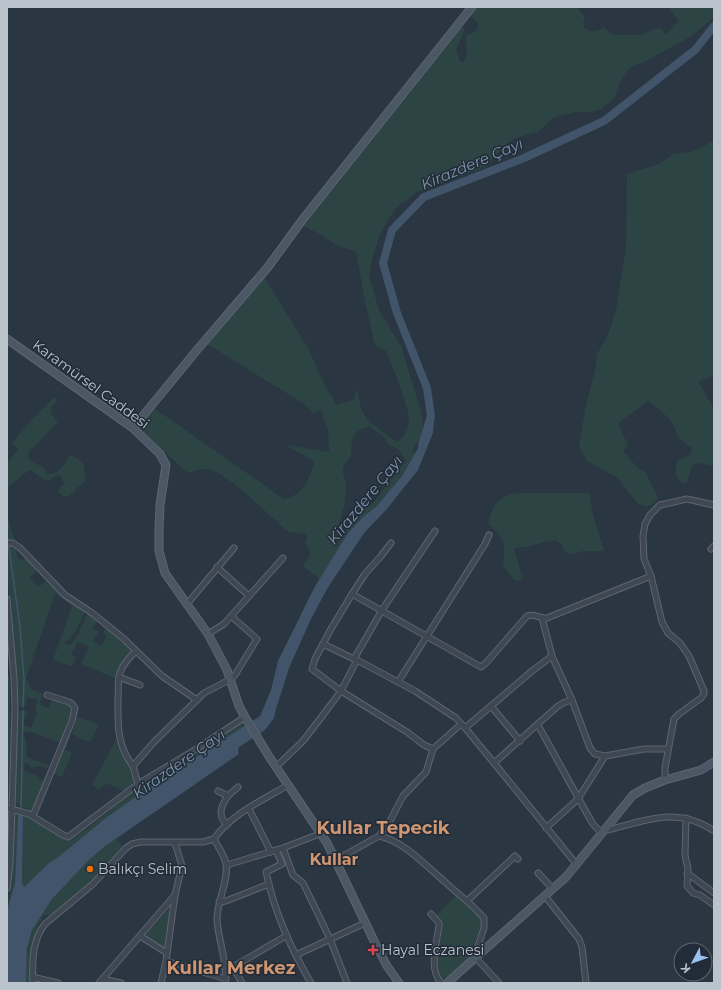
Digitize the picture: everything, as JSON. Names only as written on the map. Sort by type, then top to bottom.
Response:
[{"type":"street","points":[[133,428],[268,267],[313,206],[472,7]]},
{"type":"street","name":"Karamürsel Caddesi","points":[[7,339],[133,428],[160,454],[166,465],[159,515],[159,551],[165,573],[208,634],[223,661],[245,717],[260,743],[322,833],[387,966],[399,983]]},
{"type":"street","points":[[665,780],[665,768],[674,719],[701,698],[704,691],[689,656],[664,627],[651,576],[644,559],[642,541],[645,524],[653,511],[664,504],[687,499],[714,505]]},
{"type":"street","points":[[276,767],[303,741],[341,691],[355,660],[382,610],[435,531]]},
{"type":"street","points":[[398,682],[486,544],[488,535]]},
{"type":"street","points":[[9,542],[20,548],[65,595],[92,613],[123,638],[162,676],[197,700]]},
{"type":"street","points":[[391,543],[361,578],[323,644],[312,669],[341,691],[407,732],[424,745],[433,749]]},
{"type":"street","points":[[187,604],[234,548]]},
{"type":"street","points":[[208,634],[224,624],[283,558]]},
{"type":"street","points":[[218,567],[249,596]]},
{"type":"street","points":[[352,594],[479,666],[482,666],[527,616],[532,615],[547,618],[651,576]]},
{"type":"street","points":[[7,599],[15,708],[10,863],[7,888]]},
{"type":"street","points":[[134,766],[154,742],[206,691],[231,679],[238,671],[257,639],[231,616]]},
{"type":"street","points":[[542,618],[552,656],[572,700],[590,748],[595,754],[605,756],[644,749],[668,749]]},
{"type":"street","points":[[323,644],[398,682],[433,702],[456,718],[577,865]]},
{"type":"street","points":[[136,651],[124,664],[119,677],[119,735],[127,757],[134,766],[138,784]]},
{"type":"street","points":[[336,860],[379,836],[391,819],[403,796],[426,772],[433,749],[491,706],[552,656]]},
{"type":"street","points":[[119,677],[140,685]]},
{"type":"street","points":[[33,816],[72,721],[75,708],[68,702],[47,695]]},
{"type":"street","points":[[494,763],[562,703],[572,700]]},
{"type":"street","points":[[491,706],[520,741]]},
{"type":"street","points":[[12,810],[24,812],[33,816],[63,835],[68,836],[138,784],[198,748],[245,717]]},
{"type":"street","points":[[538,725],[592,824],[603,832]]},
{"type":"street","points":[[546,828],[578,799],[605,756]]},
{"type":"street","points":[[447,983],[566,877],[633,795],[645,788],[665,780],[701,770],[714,762]]},
{"type":"street","points":[[33,983],[33,960],[38,933],[45,924],[93,884],[129,846],[141,842],[207,842],[214,839],[219,832],[249,808],[288,785]]},
{"type":"street","points":[[227,825],[222,818],[220,811],[228,796],[238,786]]},
{"type":"street","points":[[218,791],[228,796]]},
{"type":"street","points":[[249,808],[282,864],[266,872],[268,884],[286,936],[311,983]]},
{"type":"street","points":[[603,832],[657,817],[672,816],[686,818],[705,825],[714,831]]},
{"type":"street","points":[[686,818],[685,855],[688,873],[687,886],[693,893],[700,895],[714,905]]},
{"type":"street","points":[[227,865],[274,851],[322,833]]},
{"type":"street","points":[[379,836],[391,840],[422,861],[468,900],[481,915],[484,920],[484,928],[475,959]]},
{"type":"street","points":[[166,961],[225,981],[226,971],[217,918],[227,865],[214,839]]},
{"type":"street","points":[[161,983],[182,866],[175,843]]},
{"type":"street","points":[[282,848],[293,874],[303,883],[306,889],[330,939],[347,983]]},
{"type":"street","points":[[468,900],[515,856],[518,858]]},
{"type":"street","points":[[538,873],[553,889]]},
{"type":"street","points":[[688,873],[714,893]]},
{"type":"street","points":[[219,902],[226,901],[268,884]]},
{"type":"street","points":[[101,981],[176,895]]},
{"type":"street","points":[[545,896],[579,939],[582,947],[586,983]]},
{"type":"street","points":[[431,914],[439,923],[435,966],[437,978],[441,983]]},
{"type":"street","points":[[296,955],[365,923]]},
{"type":"street","points":[[140,936],[167,953]]},
{"type":"street","points":[[226,971],[286,936]]},
{"type":"street","points":[[475,959],[499,983]]},
{"type":"street","points":[[233,968],[242,983]]},
{"type":"street","points":[[32,977],[58,983]]},
{"type":"street","points":[[101,981],[121,983]]},
{"type":"green space","points":[[477,7],[577,7],[585,17],[583,23],[584,28],[586,29],[596,31],[603,27],[614,35],[641,35],[654,29],[661,28],[666,34],[679,21],[668,7],[714,7],[714,18],[690,37],[642,63],[635,65],[627,71],[619,83],[613,100],[601,109],[591,112],[575,112],[554,117],[538,132],[515,138],[505,145],[486,167],[417,192],[398,206],[388,219],[379,237],[369,276],[379,310],[401,346],[421,411],[423,427],[420,438],[412,451],[416,452],[402,475],[389,493],[376,507],[363,517],[348,533],[320,579],[305,568],[304,564],[310,556],[309,549],[305,544],[307,538],[306,534],[289,532],[225,477],[207,469],[189,473],[183,469],[144,432],[143,422],[154,408],[284,499],[291,497],[301,490],[308,480],[315,462],[286,445],[329,452],[328,429],[323,417],[322,409],[314,413],[304,404],[207,344],[264,277],[308,348],[335,405],[353,400],[356,391],[358,391],[362,410],[368,419],[385,434],[398,442],[403,436],[408,429],[409,423],[407,408],[386,351],[375,345],[356,252],[334,244],[320,234],[302,225],[461,26],[464,28],[464,32],[456,50],[460,61],[463,63],[467,53],[466,35],[476,31],[478,27],[478,24],[470,15]],"holes":[[[370,427],[384,437],[389,445],[398,449],[406,460],[375,501],[358,515],[338,543],[335,542],[346,494],[343,469],[351,456],[352,441],[359,430]]]},
{"type":"green space","points":[[714,140],[714,375],[698,382],[714,408],[714,466],[701,463],[692,465],[686,483],[680,482],[675,473],[677,461],[690,455],[692,448],[677,436],[674,425],[670,420],[648,401],[618,423],[628,445],[623,451],[636,466],[645,472],[658,497],[655,503],[646,507],[638,504],[618,478],[587,461],[579,446],[586,406],[596,366],[597,354],[608,335],[616,310],[626,248],[627,174],[659,164],[673,154],[690,152]]},
{"type":"green space","points":[[53,398],[57,399],[57,402],[52,406],[50,413],[58,422],[28,453],[28,457],[34,463],[43,467],[47,474],[53,473],[60,469],[71,455],[84,465],[86,480],[69,496],[63,496],[59,493],[59,489],[64,483],[60,475],[48,481],[29,470],[7,488],[7,475],[9,470],[7,468],[7,462],[18,450],[12,443]]},
{"type":"green space","points":[[518,493],[589,493],[593,515],[604,551],[583,551],[568,554],[556,540],[526,547],[514,548],[522,577],[518,581],[513,579],[503,566],[503,540],[488,523],[497,502],[505,496]]},
{"type":"green space","points":[[7,515],[15,541],[7,540]]},
{"type":"green space","points":[[7,545],[13,545],[16,548],[19,559],[23,560],[27,558],[38,570],[30,577],[39,587],[48,579],[82,609],[84,613],[76,630],[64,643],[70,645],[77,636],[87,615],[90,614],[97,620],[93,629],[99,631],[93,641],[101,646],[107,636],[103,633],[106,628],[121,639],[132,650],[120,665],[115,678],[81,664],[89,647],[78,642],[71,654],[76,658],[72,666],[53,660],[72,606],[55,593],[26,678],[32,690],[42,693],[40,705],[49,708],[52,699],[70,706],[73,709],[70,718],[67,721],[67,729],[61,743],[31,732],[22,732],[22,736],[26,739],[27,757],[51,766],[47,768],[40,766],[32,768],[24,763],[25,771],[36,775],[38,779],[45,781],[33,811],[18,805],[16,802],[17,713],[18,710],[26,711],[28,713],[24,720],[24,725],[31,728],[37,712],[35,710],[37,701],[36,699],[27,698],[25,707],[18,705],[8,585]]},
{"type":"green space","points":[[7,675],[10,676],[11,734],[9,802],[7,802]]},
{"type":"green space","points":[[76,717],[99,724],[90,742],[79,738],[72,733],[76,722]]},
{"type":"green space","points":[[242,721],[245,726],[144,791],[107,817],[50,862],[26,886],[23,887],[23,815],[35,820],[65,840],[73,837],[101,818],[147,781]]},
{"type":"green space","points":[[68,737],[70,737],[65,750],[72,753],[62,777],[52,773]]},
{"type":"green space","points":[[116,740],[130,767],[133,782],[124,791],[106,783],[99,790],[92,785]]},
{"type":"green space","points":[[15,815],[18,815],[15,883],[8,906],[11,880]]},
{"type":"green space","points":[[116,839],[123,847],[92,881],[50,915],[44,915],[36,931],[32,948],[30,983],[26,983],[27,950],[32,931],[37,920],[56,894],[68,881],[94,856]]},
{"type":"green space","points":[[457,895],[467,907],[469,905],[481,918],[482,924],[467,962],[448,977],[443,979],[439,978],[437,963],[441,924],[435,916]]},
{"type":"green space","points":[[170,908],[165,945],[163,947],[144,936]]},
{"type":"water","points":[[431,416],[434,419],[433,433],[418,470],[386,510],[364,533],[327,589],[311,619],[289,668],[274,718],[265,730],[239,747],[239,754],[104,847],[88,861],[52,899],[32,930],[27,949],[26,983],[7,983],[7,910],[15,883],[18,815],[23,815],[22,883],[24,887],[50,862],[107,817],[144,791],[260,716],[271,690],[278,661],[314,588],[348,533],[363,517],[376,507],[402,476],[429,429]]},
{"type":"waterway","name":"Kirazdere Çayı","points":[[422,445],[431,416],[427,388],[397,313],[383,263],[392,230],[424,197],[524,158],[604,121],[695,50],[714,26]]},
{"type":"waterway","points":[[7,534],[20,627],[24,679],[23,707]]},
{"type":"waterway","points":[[21,810],[23,710]]},
{"type":"place","name":"Balıkçı Selim","points":[[90,869]]},
{"type":"place","name":"Hayal Eczanesi","points":[[373,950]]},
{"type":"district","name":"Kullar Tepecik","points":[[383,828]]},
{"type":"district","name":"Kullar","points":[[334,859]]},
{"type":"district","name":"Kullar Merkez","points":[[231,968]]}]
